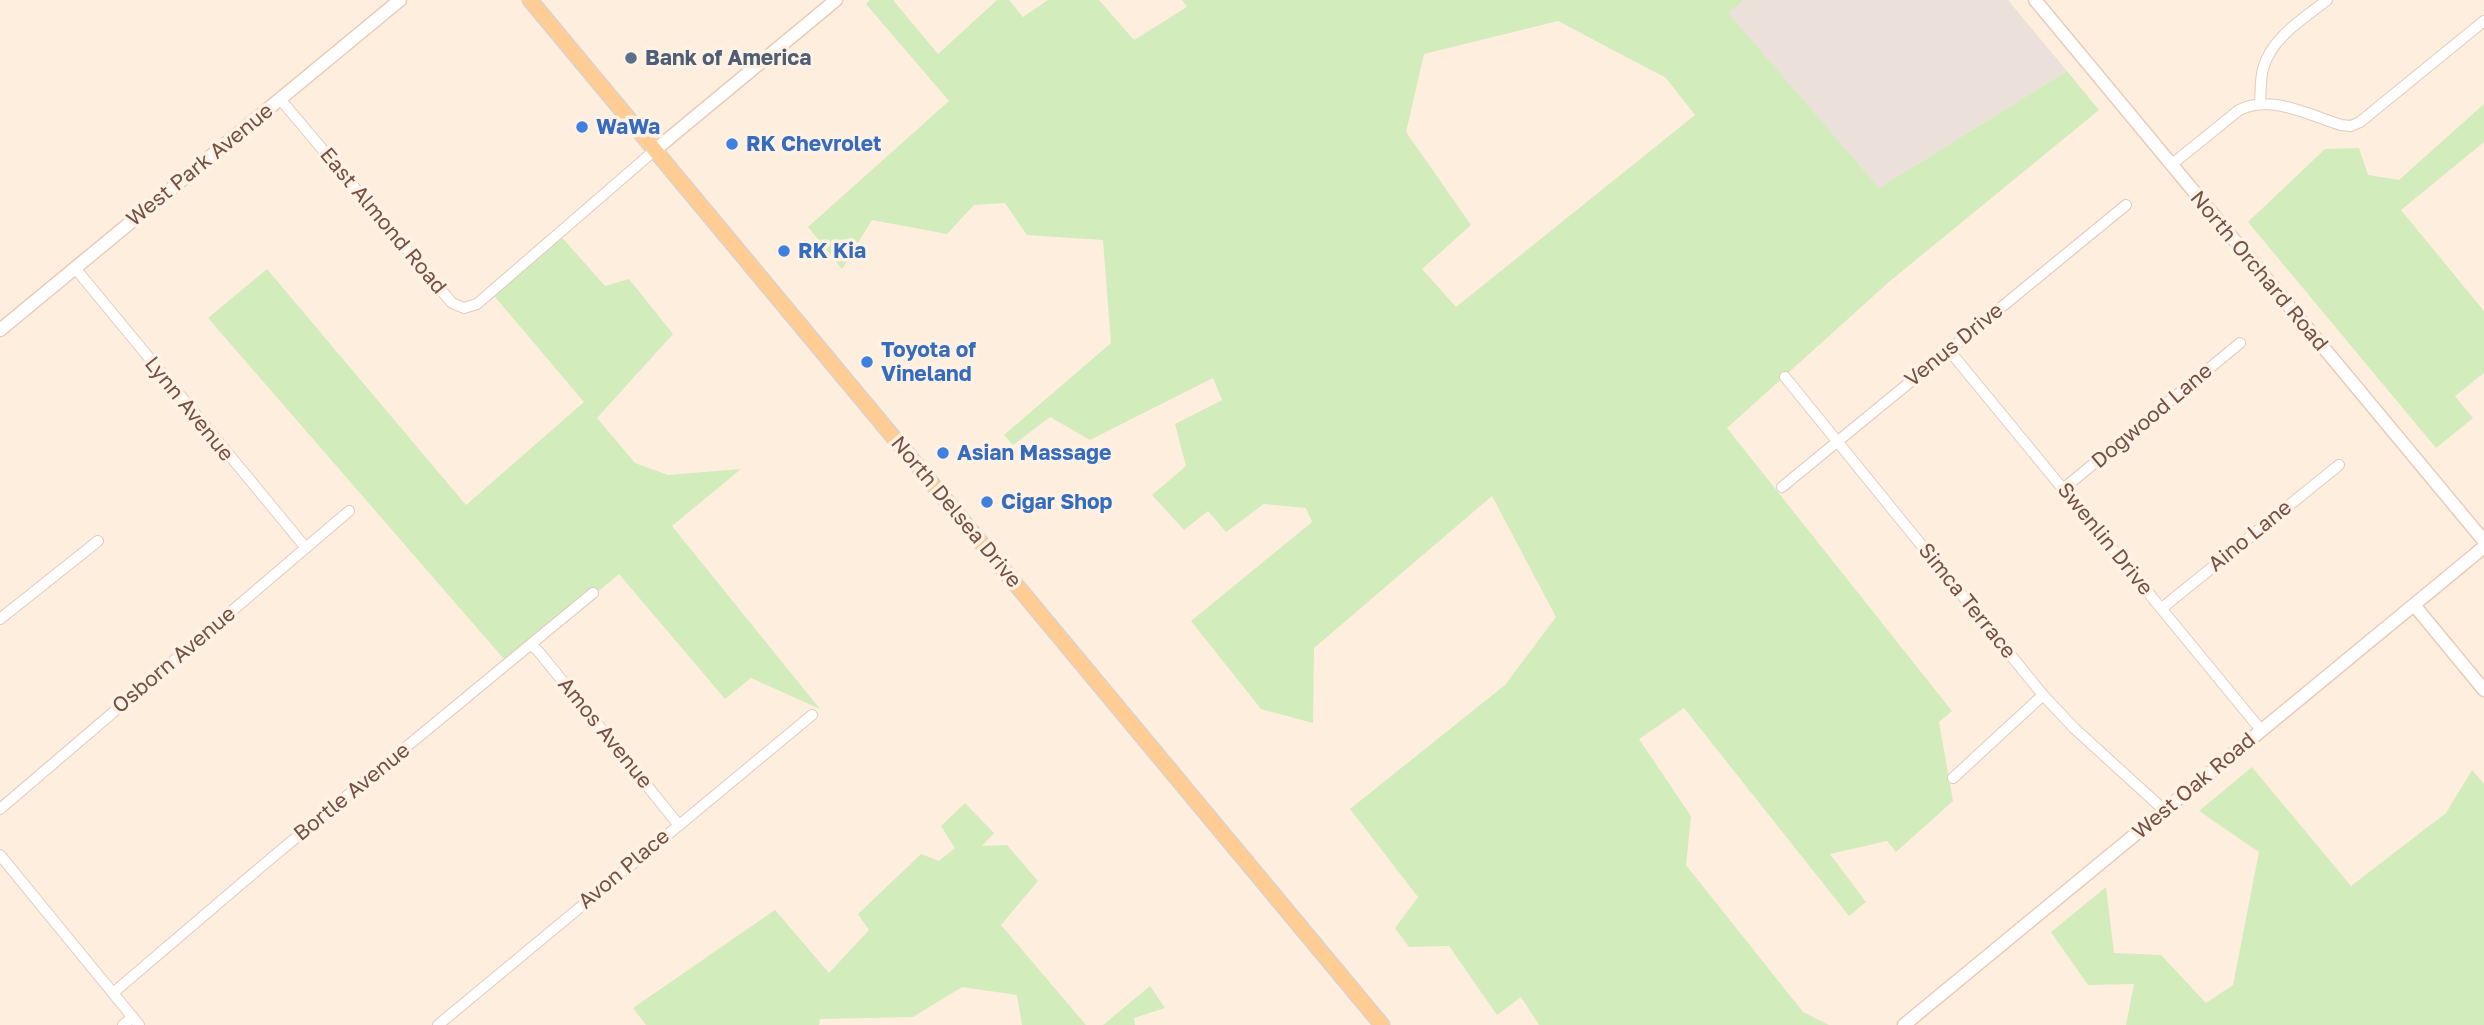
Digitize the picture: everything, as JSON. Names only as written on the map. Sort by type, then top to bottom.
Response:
[{"type":"main road","name":"North Delsea Drive","points":[[530,0],[1382,1025]]},
{"type":"street","name":"West Park Avenue","points":[[0,330],[400,0]]},
{"type":"street","points":[[655,150],[836,0]]},
{"type":"street","name":"North Orchard Road","points":[[2035,0],[2484,541]]},
{"type":"street","points":[[2260,103],[2262,73],[2273,48],[2281,38],[2327,0]]},
{"type":"street","points":[[2171,165],[2239,110],[2252,104],[2276,104],[2351,126],[2368,117],[2484,21]]},
{"type":"street","name":"East Almond Road","points":[[280,99],[452,303],[464,308],[477,304],[655,150]]},
{"type":"street","name":"Venus Drive","points":[[1782,487],[2126,205]]},
{"type":"street","name":"Lynn Avenue","points":[[75,268],[306,548]]},
{"type":"street","name":"Dogwood Lane","points":[[2063,489],[2240,343]]},
{"type":"street","name":"Swenlin Drive","points":[[1948,349],[2261,730]]},
{"type":"street","name":"Simca Terrace","points":[[1785,377],[2043,695],[2074,728],[2164,810]]},
{"type":"street","name":"Aino Lane","points":[[2162,608],[2339,465]]},
{"type":"street","name":"Osborn Avenue","points":[[0,809],[349,511]]},
{"type":"street","points":[[0,619],[98,541]]},
{"type":"street","name":"West Oak Road","points":[[1904,1025],[2484,547]]},
{"type":"street","name":"Bortle Avenue","points":[[113,993],[269,860],[593,593]]},
{"type":"street","points":[[2414,605],[2484,690]]},
{"type":"street","name":"Amos Avenue","points":[[529,646],[539,652],[678,824]]},
{"type":"street","points":[[1953,778],[2043,695]]},
{"type":"street","name":"Avon Place","points":[[438,1025],[812,715]]},
{"type":"street","points":[[0,855],[136,1021],[123,1025]]},
{"type":"shaded area","points":[[1744,0],[2008,0],[2067,71],[1879,188],[1727,13]]},
{"type":"green space","points":[[870,0],[893,0],[938,54],[997,0],[1009,0],[1023,17],[1048,0],[1099,0],[1134,40],[1187,7],[1182,0],[1744,0],[1728,13],[1879,188],[2067,71],[2099,110],[1890,281],[1727,428],[1952,711],[1939,722],[1953,801],[1896,852],[1887,841],[1830,854],[1866,902],[1849,916],[1684,708],[1639,739],[1691,816],[1686,865],[1803,1012],[1829,1025],[1539,1025],[1521,997],[1497,1015],[1449,946],[1409,947],[1395,928],[1418,897],[1350,809],[1505,685],[1556,617],[1492,496],[1314,648],[1313,723],[1261,709],[1191,621],[1312,522],[1306,508],[1264,504],[1226,532],[1208,511],[1184,530],[1152,495],[1186,466],[1175,424],[1222,400],[1213,378],[1090,440],[1050,417],[1013,445],[1004,435],[1111,343],[1103,240],[1027,235],[1005,203],[974,205],[947,234],[872,220],[842,269],[808,227],[949,101],[866,4]],"holes":[[[1558,21],[1666,78],[1695,115],[1456,307],[1422,269],[1471,225],[1406,132],[1424,54]]]},
{"type":"green space","points":[[2484,104],[2484,142],[2401,210],[2484,311],[2484,373],[2455,396],[2473,418],[2436,448],[2248,222],[2325,149],[2359,148],[2368,175],[2399,180]]},
{"type":"green space","points":[[558,233],[605,286],[629,279],[673,334],[597,418],[635,463],[668,475],[741,469],[672,526],[820,709],[751,678],[725,699],[619,574],[510,666],[208,318],[267,269],[466,505],[584,402],[490,291]]},
{"type":"green space","points":[[2252,767],[2351,886],[2446,813],[2472,770],[2484,784],[2484,1025],[2126,1025],[2134,984],[2088,985],[2051,932],[2106,887],[2114,953],[2161,955],[2206,1003],[2233,985],[2259,852],[2199,811]]},
{"type":"green space","points":[[965,803],[994,833],[982,846],[1007,845],[1038,881],[1001,925],[1086,1025],[1022,1025],[1017,995],[962,987],[913,1017],[820,1019],[819,1025],[646,1025],[633,1008],[775,910],[829,973],[869,930],[858,914],[921,854],[939,861],[955,848],[941,826]]},
{"type":"green space","points":[[1150,986],[1165,1008],[1134,1018],[1135,1025],[1103,1025]]},
{"type":"place","name":"Bank of America","points":[[631,58]]},
{"type":"place","name":"WaWa","points":[[582,127]]},
{"type":"place","name":"RK Chevrolet","points":[[732,144]]},
{"type":"place","name":"RK Kia","points":[[784,251]]},
{"type":"place","name":"Toyota of Vineland","points":[[867,362]]},
{"type":"place","name":"Asian Massage","points":[[943,453]]},
{"type":"place","name":"Cigar Shop","points":[[987,502]]}]
